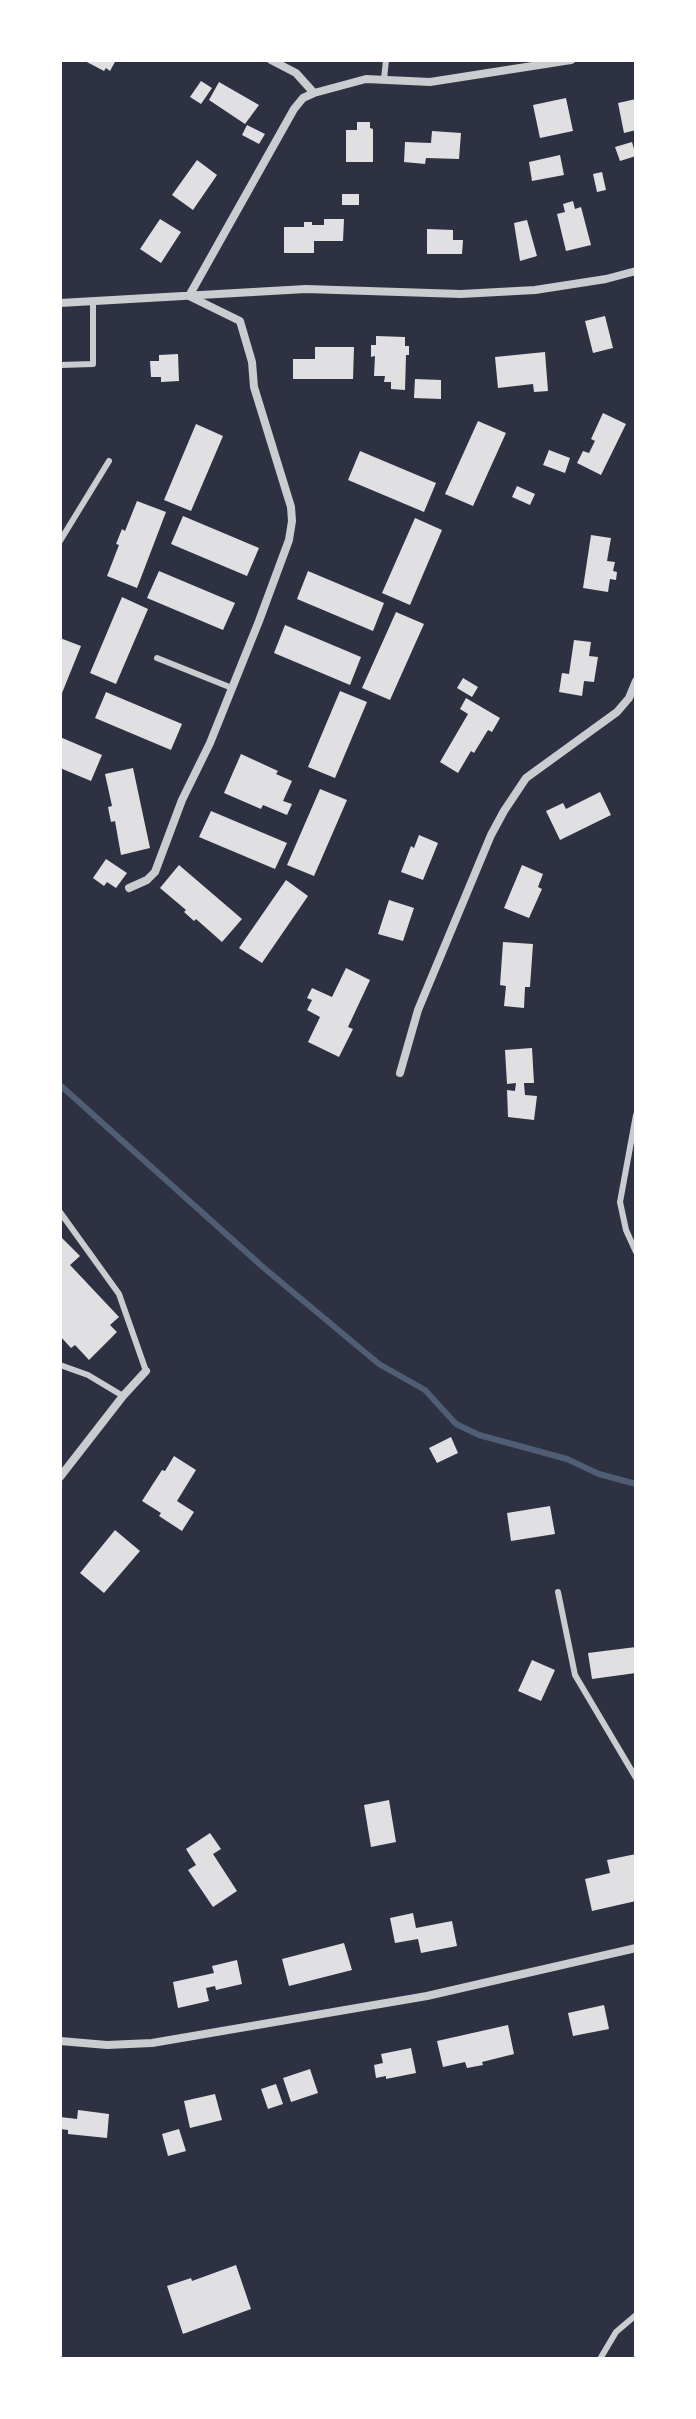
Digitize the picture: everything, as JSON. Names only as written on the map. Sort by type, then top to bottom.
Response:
[{"type":"street","points":[[271,60],[296,73],[314,93]]},
{"type":"street","points":[[189,296],[303,98],[366,79],[430,82],[571,60]]},
{"type":"street","points":[[60,303],[306,289],[461,294],[535,290],[636,271]]},
{"type":"street","points":[[129,888],[147,880],[155,872],[182,800],[232,688],[279,567],[292,521],[291,507],[254,387],[252,362],[240,321],[189,296]]},
{"type":"street","points":[[400,1073],[424,995],[504,811],[526,778],[617,712],[629,698],[636,681]]},
{"type":"street","points":[[60,1477],[146,1371]]},
{"type":"street","points":[[60,2041],[107,2045],[152,2043],[427,1996],[636,1948]]},
{"type":"lane","points":[[384,79],[386,60]]},
{"type":"lane","points":[[60,365],[93,364],[93,302]]},
{"type":"lane","points":[[60,541],[109,461]]},
{"type":"lane","points":[[157,658],[232,688]]},
{"type":"lane","points":[[636,1115],[620,1202],[626,1230],[636,1252]]},
{"type":"lane","points":[[60,1212],[119,1294],[146,1371]]},
{"type":"lane","points":[[60,1365],[88,1375],[123,1396]]},
{"type":"lane","points":[[558,1592],[575,1675],[636,1778]]},
{"type":"lane","points":[[600,2359],[616,2332],[636,2315]]},
{"type":"building","points":[[83,60],[116,60],[110,71],[106,68],[104,71]]},
{"type":"building","points":[[201,81],[212,88],[201,104],[190,97]]},
{"type":"building","points":[[219,82],[259,105],[245,124],[209,100]]},
{"type":"building","points":[[566,98],[573,131],[540,138],[533,105]]},
{"type":"building","points":[[636,99],[636,130],[624,133],[618,103]]},
{"type":"building","points":[[357,122],[370,122],[373,129],[373,162],[346,162],[346,130],[357,130]]},
{"type":"building","points":[[247,125],[265,134],[259,144],[242,135]]},
{"type":"building","points":[[432,131],[461,133],[459,159],[426,158],[425,164],[404,162],[405,142],[431,143]]},
{"type":"building","points":[[632,142],[636,156],[620,161],[615,147]]},
{"type":"building","points":[[560,155],[564,175],[532,181],[529,162]]},
{"type":"building","points":[[197,160],[217,175],[193,210],[172,195]]},
{"type":"building","points":[[602,172],[606,190],[597,192],[593,174]]},
{"type":"building","points":[[342,194],[359,194],[359,205],[342,205]]},
{"type":"building","points":[[573,201],[575,209],[581,207],[591,245],[566,251],[557,214],[565,212],[563,204]]},
{"type":"building","points":[[160,219],[181,232],[161,263],[140,249]]},
{"type":"building","points":[[324,219],[344,219],[343,241],[314,241],[314,253],[284,253],[284,227],[304,227],[304,222],[324,225]]},
{"type":"building","points":[[527,220],[537,256],[520,261],[514,223]]},
{"type":"building","points":[[427,229],[453,230],[453,240],[463,240],[462,254],[427,254]]},
{"type":"building","points":[[605,316],[613,348],[593,353],[585,321]]},
{"type":"building","points":[[376,336],[405,337],[409,355],[406,355],[405,390],[391,389],[391,382],[384,382],[385,376],[374,376],[375,356],[371,357],[371,345],[376,345]]},
{"type":"building","points":[[315,347],[354,347],[353,379],[293,379],[293,359],[315,359]]},
{"type":"building","points":[[545,352],[548,391],[534,392],[533,384],[498,388],[495,357]]},
{"type":"building","points":[[178,354],[179,381],[161,382],[161,377],[151,377],[150,361],[159,361],[159,355]]},
{"type":"building","points":[[415,379],[441,380],[441,399],[414,398]]},
{"type":"building","points":[[603,413],[626,424],[601,475],[577,463],[583,451],[589,453],[595,441],[591,439]]},
{"type":"building","points":[[478,421],[506,433],[473,506],[445,494]]},
{"type":"building","points":[[196,424],[223,436],[191,511],[164,500]]},
{"type":"building","points":[[549,450],[570,458],[565,473],[543,465]]},
{"type":"building","points":[[360,451],[436,483],[424,512],[348,480]]},
{"type":"building","points":[[517,486],[535,494],[530,505],[512,497]]},
{"type":"building","points":[[137,501],[166,512],[137,588],[107,576],[122,529],[125,531]]},
{"type":"building","points":[[183,516],[259,548],[247,576],[171,544]]},
{"type":"building","points":[[415,518],[442,530],[410,605],[382,593]]},
{"type":"building","points":[[591,535],[611,538],[607,561],[615,562],[613,571],[617,572],[616,580],[610,579],[608,592],[583,588]]},
{"type":"building","points":[[159,571],[235,603],[223,630],[147,598]]},
{"type":"building","points":[[308,571],[384,603],[373,631],[297,599]]},
{"type":"building","points":[[122,597],[148,609],[116,684],[90,673]]},
{"type":"building","points":[[396,612],[424,624],[390,700],[362,688]]},
{"type":"building","points":[[285,625],[361,657],[350,685],[274,653]]},
{"type":"building","points":[[60,638],[81,646],[60,698]]},
{"type":"building","points":[[574,640],[591,642],[589,656],[598,657],[594,682],[584,681],[582,696],[559,692],[562,673],[569,674]]},
{"type":"building","points":[[463,678],[478,687],[472,697],[457,688]]},
{"type":"building","points":[[340,691],[367,702],[335,778],[308,767]]},
{"type":"building","points":[[106,692],[182,724],[171,750],[95,718]]},
{"type":"building","points":[[466,698],[500,718],[492,732],[488,730],[474,753],[471,751],[458,773],[440,762],[468,714],[460,709]]},
{"type":"building","points":[[60,737],[102,755],[91,781],[60,768]]},
{"type":"building","points":[[241,754],[292,781],[283,801],[292,804],[287,815],[263,805],[261,809],[224,793]]},
{"type":"building","points":[[133,768],[150,848],[121,855],[115,821],[111,822],[108,807],[112,806],[105,774]]},
{"type":"building","points":[[320,789],[347,800],[314,876],[287,865]]},
{"type":"building","points":[[600,792],[611,815],[560,840],[546,811],[563,803],[566,809]]},
{"type":"building","points":[[211,811],[287,843],[275,869],[199,837]]},
{"type":"building","points":[[419,835],[438,843],[423,880],[401,872]]},
{"type":"building","points":[[106,859],[127,873],[116,888],[107,882],[104,886],[93,878]]},
{"type":"building","points":[[179,865],[242,919],[222,942],[196,919],[194,921],[160,888]]},
{"type":"building","points":[[522,865],[543,874],[538,887],[542,889],[529,918],[504,908]]},
{"type":"building","points":[[286,880],[308,896],[262,963],[239,948]]},
{"type":"building","points":[[389,900],[414,908],[403,941],[378,934]]},
{"type":"building","points":[[503,942],[533,944],[530,987],[525,987],[524,1008],[504,1006],[506,986],[500,985]]},
{"type":"building","points":[[346,968],[370,980],[348,1027],[353,1029],[339,1057],[308,1042],[320,1017],[307,1010],[312,1000],[307,998],[312,988],[332,997]]},
{"type":"building","points":[[532,1048],[534,1083],[524,1083],[525,1095],[537,1096],[534,1120],[508,1117],[507,1090],[515,1091],[516,1083],[507,1084],[505,1050]]},
{"type":"building","points":[[60,1236],[80,1256],[70,1265],[119,1317],[110,1325],[117,1332],[89,1360],[75,1345],[71,1348],[60,1336]]},
{"type":"building","points":[[451,1437],[458,1453],[437,1463],[429,1448]]},
{"type":"building","points":[[174,1456],[196,1470],[177,1501],[194,1512],[182,1531],[142,1501]]},
{"type":"building","points":[[550,1506],[555,1534],[511,1541],[507,1513]]},
{"type":"building","points":[[115,1530],[140,1551],[104,1593],[80,1573]]},
{"type":"building","points":[[636,1647],[636,1673],[592,1679],[588,1653]]},
{"type":"building","points":[[532,1660],[555,1670],[541,1701],[518,1691]]},
{"type":"building","points":[[389,1800],[396,1842],[371,1847],[364,1805]]},
{"type":"building","points":[[210,1833],[221,1849],[213,1854],[237,1891],[213,1907],[188,1870],[196,1865],[186,1849]]},
{"type":"building","points":[[636,1854],[636,1901],[592,1911],[585,1879],[610,1873],[607,1860]]},
{"type":"building","points":[[413,1913],[416,1928],[452,1921],[457,1946],[421,1953],[418,1939],[395,1943],[390,1918]]},
{"type":"building","points":[[344,1943],[352,1970],[289,1986],[282,1959]]},
{"type":"building","points":[[237,1960],[242,1984],[216,1990],[215,1986],[206,1988],[209,2001],[178,2008],[173,1982],[214,1973],[212,1966]]},
{"type":"building","points":[[604,2005],[609,2029],[573,2036],[568,2013]]},
{"type":"building","points":[[508,2025],[514,2054],[467,2068],[465,2062],[443,2067],[437,2041]]},
{"type":"building","points":[[411,2048],[416,2073],[376,2078],[374,2065],[383,2063],[381,2054]]},
{"type":"building","points":[[310,2069],[318,2093],[291,2102],[283,2078]]},
{"type":"building","points":[[276,2084],[283,2104],[268,2109],[261,2089]]},
{"type":"building","points":[[215,2094],[222,2120],[190,2128],[184,2101]]},
{"type":"building","points":[[78,2110],[109,2114],[107,2138],[68,2134],[68,2130],[60,2129],[60,2117],[77,2119]]},
{"type":"building","points":[[179,2129],[186,2151],[168,2156],[162,2134]]},
{"type":"building","points":[[236,2265],[251,2309],[183,2334],[167,2286],[191,2278],[192,2281]]},
{"type":"waterway","points":[[60,1085],[264,1268],[379,1364],[425,1390],[456,1424],[479,1435],[567,1459],[599,1474],[636,1484]]}]
